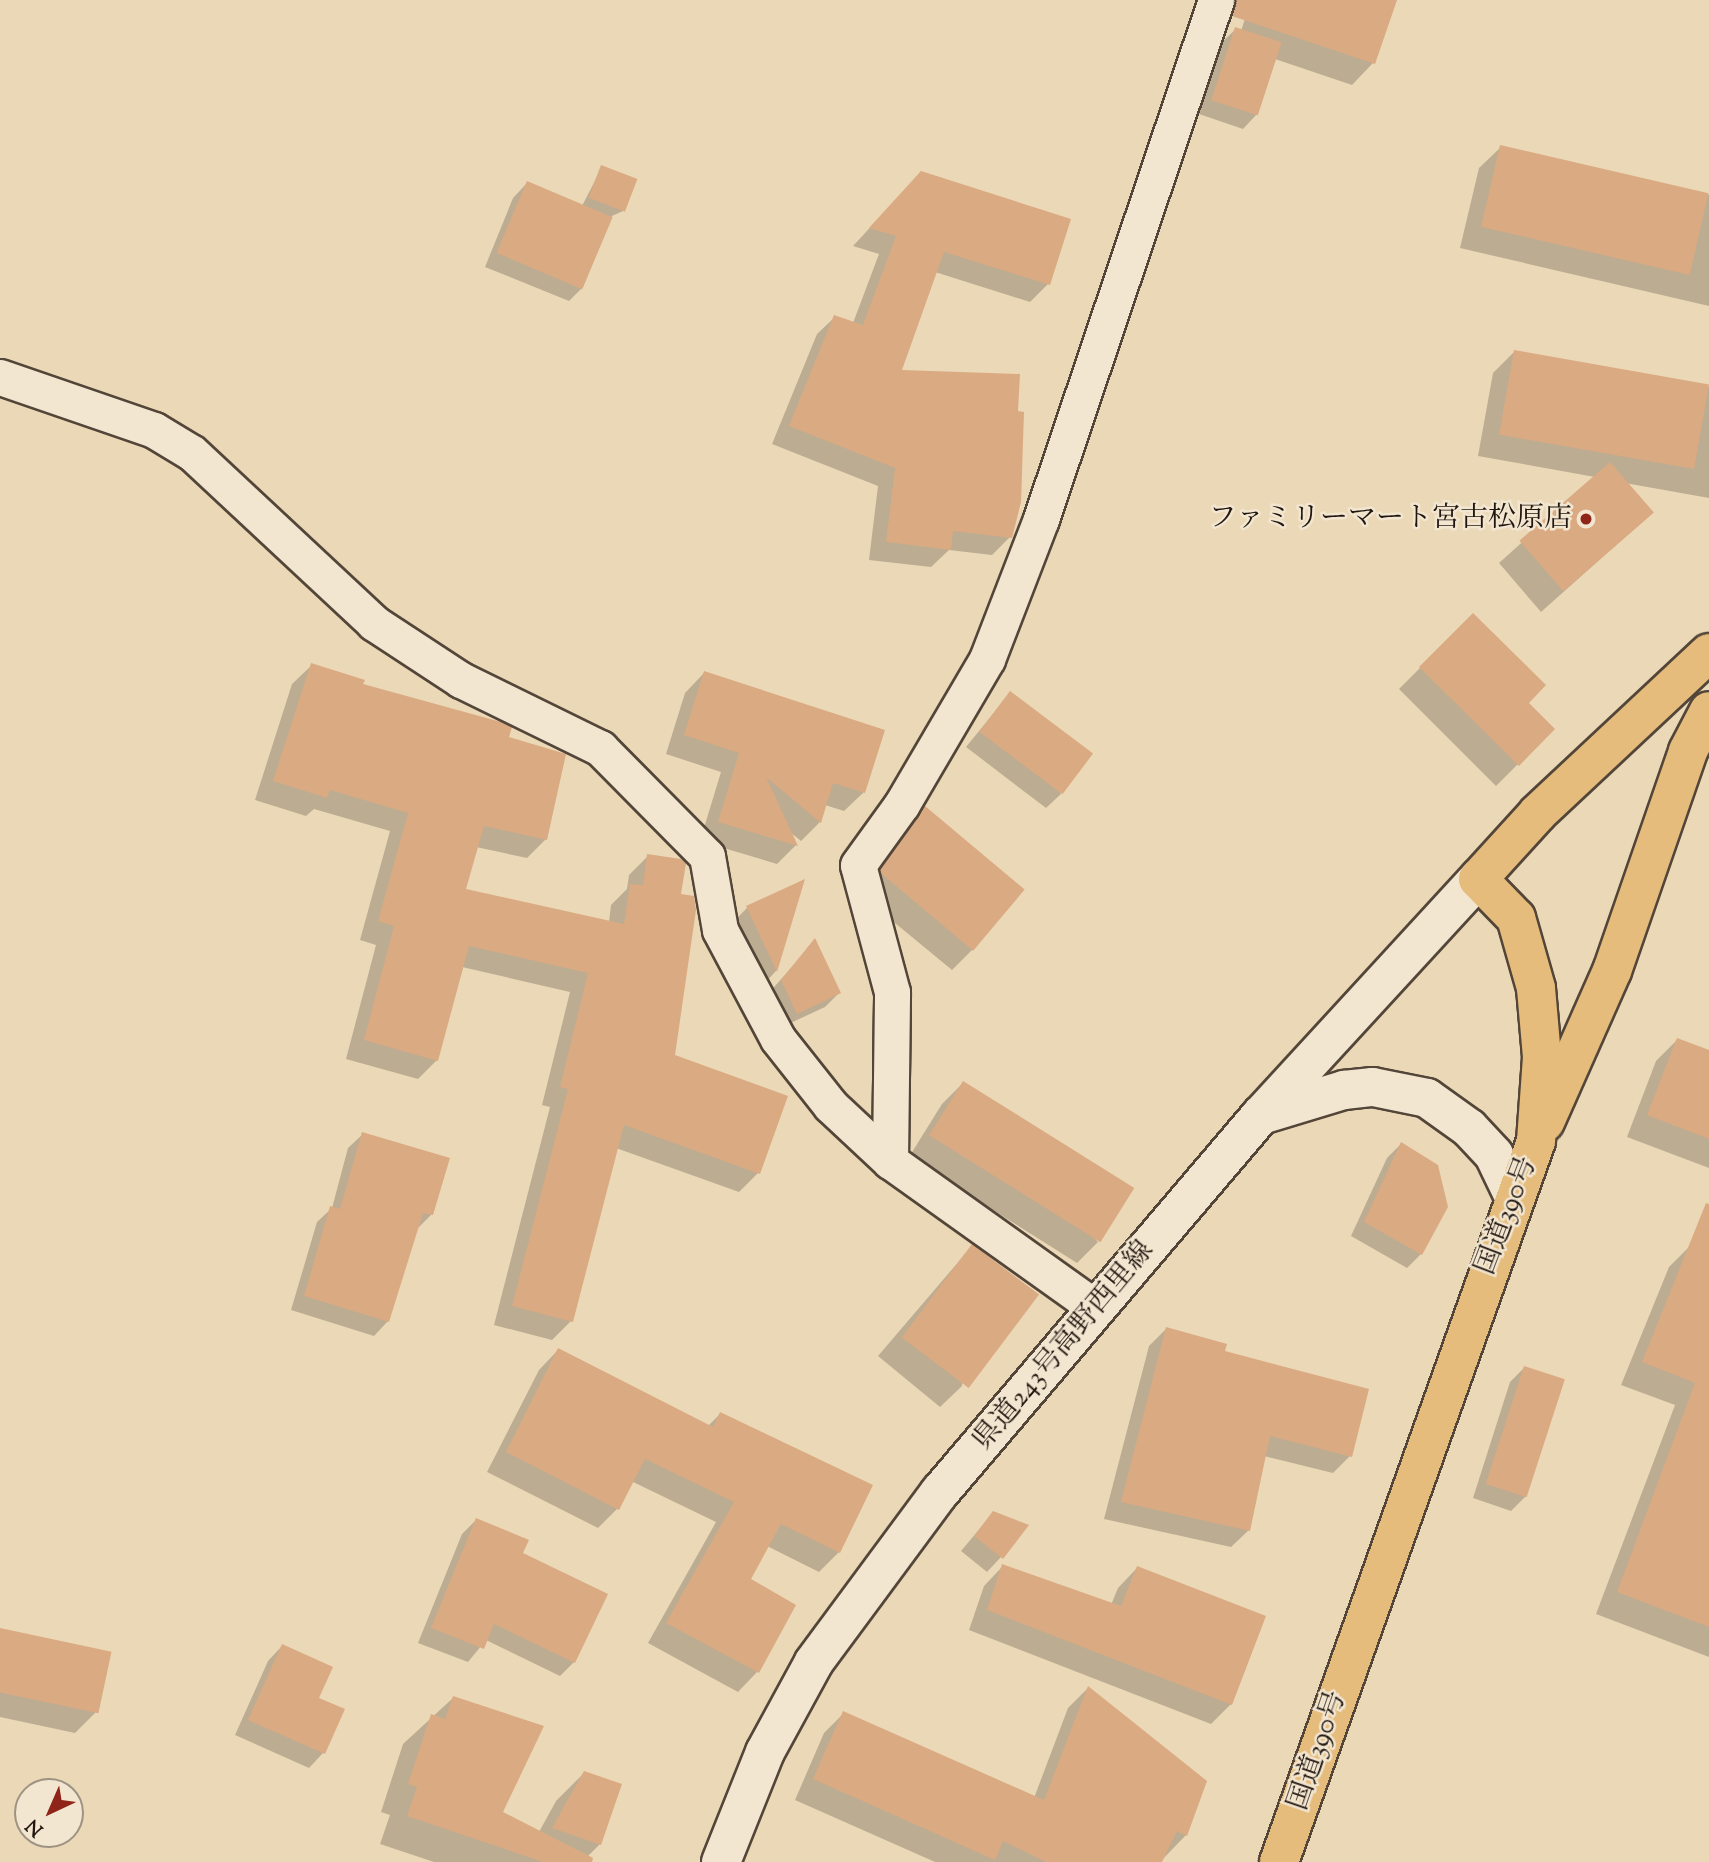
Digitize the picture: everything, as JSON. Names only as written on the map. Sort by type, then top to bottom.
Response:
[{"type":"highway","points":[[1478,878],[1548,804],[1709,653]]},
{"type":"highway","points":[[1536,1141],[1612,971],[1688,751],[1709,711]]},
{"type":"highway","name":"国道390号","points":[[1279,1862],[1536,1141],[1542,1057],[1536,988],[1516,918],[1478,878]]},
{"type":"main road","name":"県道243号高野西里線","points":[[721,1862],[765,1752],[814,1662],[940,1492],[1261,1115],[1478,878]]},
{"type":"main road","points":[[1261,1115],[1345,1090],[1373,1087],[1427,1098],[1469,1128],[1494,1155],[1514,1197]]},
{"type":"street","points":[[890,1161],[892,992],[858,864],[902,804],[987,659],[1041,519],[1216,0]]},
{"type":"street","points":[[0,377],[154,430],[192,453],[374,623],[461,680],[600,748],[707,856],[720,930],[778,1039],[831,1105],[890,1161],[1095,1307]]},
{"type":"building","points":[[1236,0],[1397,0],[1375,64],[1232,16]]},
{"type":"building","points":[[1235,27],[1282,42],[1258,115],[1211,100]]},
{"type":"building","points":[[1500,145],[1709,193],[1690,275],[1481,227]]},
{"type":"building","points":[[601,165],[637,179],[625,212],[588,198]]},
{"type":"building","points":[[921,171],[1071,219],[1050,285],[944,252],[902,370],[1020,374],[1018,411],[1024,412],[1021,502],[1012,538],[953,531],[951,550],[886,542],[895,468],[789,426],[834,315],[863,325],[896,236],[869,228]]},
{"type":"building","points":[[527,181],[613,217],[582,289],[497,253]]},
{"type":"building","points":[[1514,350],[1709,384],[1694,469],[1499,435]]},
{"type":"building","points":[[1610,462],[1654,513],[1563,591],[1519,541]]},
{"type":"building","points":[[1473,613],[1546,685],[1529,703],[1555,729],[1519,766],[1419,667]]},
{"type":"building","points":[[311,663],[365,680],[363,684],[501,722],[512,727],[509,737],[566,754],[547,840],[484,826],[466,889],[624,924],[630,884],[643,885],[647,854],[681,859],[686,863],[681,894],[694,896],[696,910],[675,1055],[788,1096],[760,1174],[624,1125],[573,1322],[512,1306],[568,1089],[560,1087],[588,973],[469,946],[438,1061],[364,1040],[394,926],[378,921],[408,813],[330,790],[327,798],[273,781]]},
{"type":"building","points":[[704,671],[885,730],[865,793],[833,783],[821,823],[766,777],[798,846],[718,822],[739,753],[684,735]]},
{"type":"building","points":[[1010,691],[1093,754],[1062,794],[979,732]]},
{"type":"building","points":[[925,806],[1025,890],[973,951],[874,867]]},
{"type":"building","points":[[805,879],[777,972],[746,906]]},
{"type":"building","points":[[815,938],[841,993],[797,1014],[781,980]]},
{"type":"building","points":[[1677,1038],[1709,1050],[1709,1139],[1647,1115]]},
{"type":"building","points":[[963,1081],[1134,1188],[1100,1242],[929,1135]]},
{"type":"building","points":[[362,1132],[450,1158],[433,1215],[423,1213],[389,1322],[304,1296],[330,1206],[340,1209]]},
{"type":"building","points":[[1401,1142],[1438,1165],[1448,1207],[1422,1255],[1364,1222]]},
{"type":"building","points":[[1706,1203],[1709,1204],[1709,1627],[1617,1592],[1695,1383],[1642,1362]]},
{"type":"building","points":[[972,1244],[1039,1295],[969,1388],[902,1337]]},
{"type":"building","points":[[1166,1327],[1227,1344],[1225,1351],[1369,1389],[1352,1457],[1270,1436],[1250,1531],[1121,1502]]},
{"type":"building","points":[[558,1348],[713,1427],[720,1412],[873,1485],[840,1553],[781,1524],[751,1579],[796,1605],[759,1673],[666,1623],[734,1502],[645,1459],[619,1510],[506,1452]]},
{"type":"building","points":[[1524,1366],[1565,1379],[1527,1497],[1486,1484]]},
{"type":"building","points":[[993,1511],[1029,1525],[1003,1559],[974,1536]]},
{"type":"building","points":[[476,1518],[529,1540],[523,1553],[608,1594],[575,1663],[494,1624],[484,1649],[431,1628]]},
{"type":"building","points":[[1002,1564],[1121,1606],[1137,1566],[1266,1616],[1232,1705],[987,1610]]},
{"type":"building","points":[[0,1628],[112,1652],[98,1713],[0,1692]]},
{"type":"building","points":[[282,1644],[333,1667],[319,1698],[345,1709],[325,1754],[248,1720]]},
{"type":"building","points":[[1088,1686],[1207,1781],[1187,1836],[1177,1831],[1162,1862],[1046,1862],[1003,1841],[995,1860],[813,1779],[843,1711],[1044,1800]]},
{"type":"building","points":[[453,1696],[544,1726],[503,1812],[593,1858],[592,1862],[543,1862],[407,1816],[417,1787],[408,1784],[431,1714],[445,1719]]},
{"type":"building","points":[[584,1771],[622,1784],[601,1845],[552,1828]]},
{"type":"place","name":"ファミリーマート宮古松原店","points":[[1586,519]]}]
